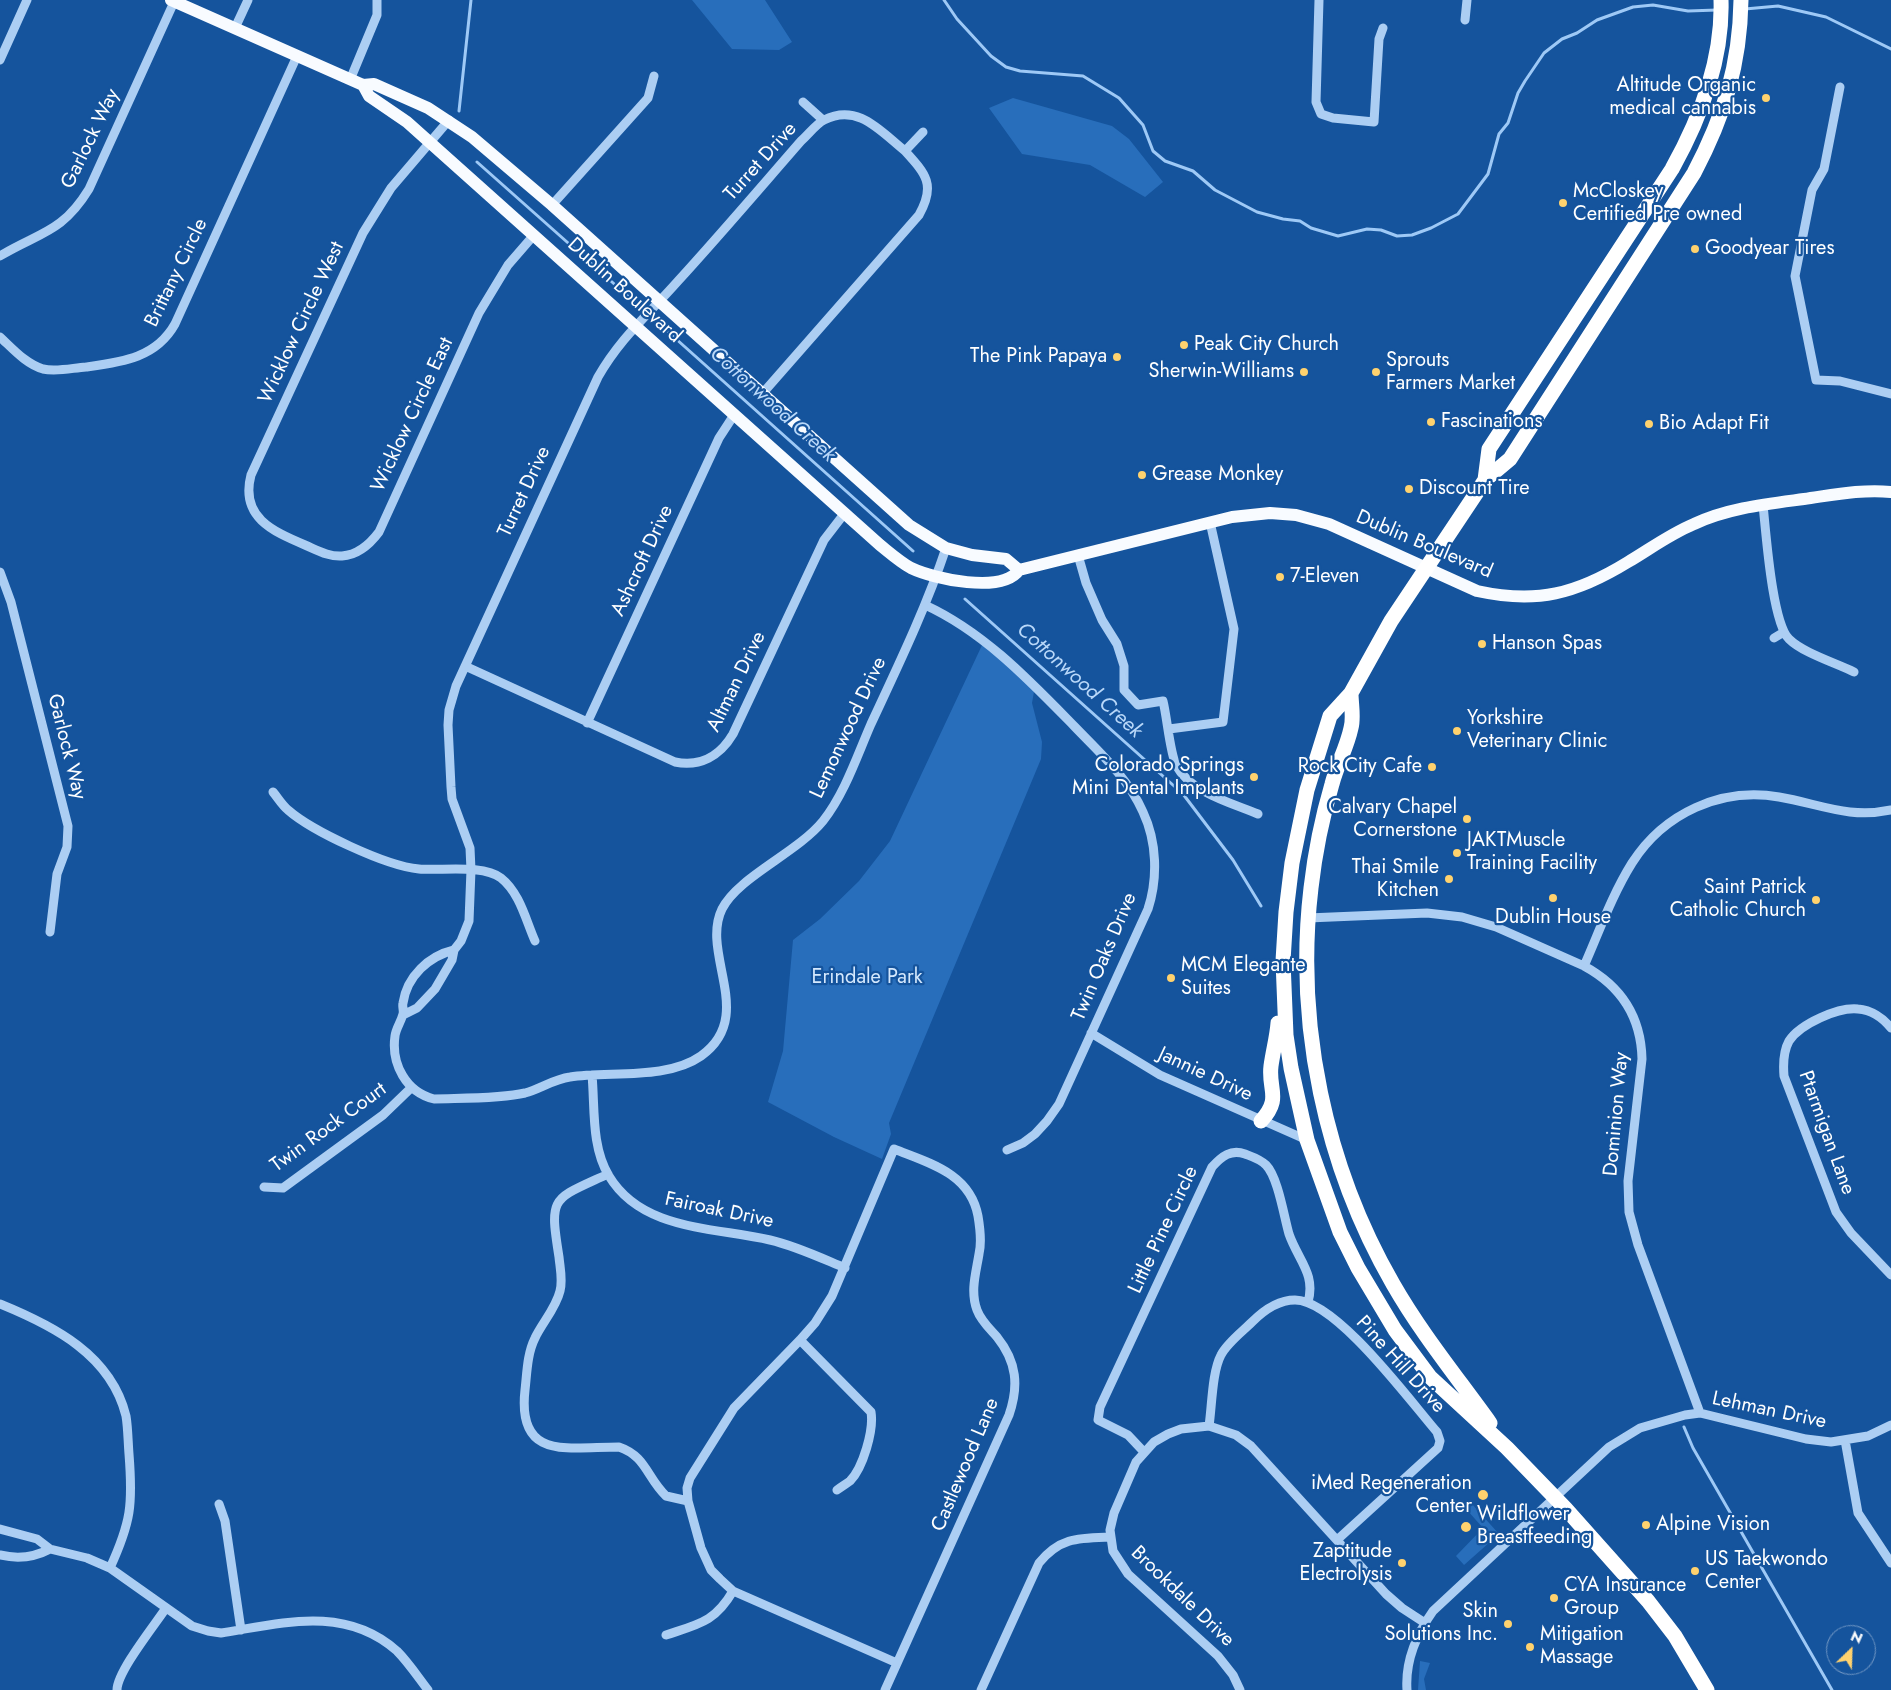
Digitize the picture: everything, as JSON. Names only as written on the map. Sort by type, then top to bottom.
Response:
[{"type":"highway","points":[[1485,480],[1489,449],[1662,185],[1687,141],[1708,88],[1720,32],[1721,0]]},
{"type":"highway","points":[[1261,1121],[1270,1111],[1274,1094],[1271,1067],[1276,1044],[1286,912],[1292,863],[1307,790],[1330,716],[1351,693],[1391,621],[1485,480],[1510,459],[1694,173],[1710,143],[1725,105],[1736,66],[1740,38],[1741,0]]},
{"type":"highway","points":[[1351,693],[1352,727],[1332,783],[1323,819],[1315,860],[1308,918],[1308,999],[1311,1036],[1324,1108],[1334,1146],[1357,1213],[1394,1286],[1424,1333],[1507,1448]]},
{"type":"highway","points":[[1283,961],[1286,1035],[1291,1068],[1308,1140],[1340,1232],[1358,1268],[1395,1330],[1430,1377],[1507,1448],[1555,1497],[1648,1601],[1675,1636],[1707,1690]]},
{"type":"highway","points":[[1308,1140],[1334,1146]]},
{"type":"main road","name":"Dublin Boulevard","points":[[172,1],[350,80],[363,85],[374,84],[450,120],[552,206],[909,525],[946,548],[972,555],[1006,559],[1019,570]]},
{"type":"main road","name":"Dublin Boulevard","points":[[363,85],[369,96],[407,122],[844,514],[895,557],[911,568],[936,578],[980,582],[1002,581],[1015,576],[1019,570],[1078,555],[1246,514],[1270,513],[1296,516],[1329,524],[1476,591],[1499,596],[1537,597],[1560,593],[1593,580],[1700,521],[1720,514],[1764,505],[1852,492],[1891,492]]},
{"type":"street","points":[[0,60],[27,0]]},
{"type":"street","points":[[235,28],[248,0]]},
{"type":"street","points":[[350,80],[377,15],[377,0]]},
{"type":"street","points":[[1319,0],[1316,102],[1321,114],[1333,118],[1374,122],[1382,28]]},
{"type":"street","points":[[1465,20],[1466,0]]},
{"type":"street","name":"Garlock Way","points":[[0,256],[51,230],[71,214],[90,189],[172,1]]},
{"type":"street","name":"Brittany Circle","points":[[0,337],[34,365],[58,370],[133,359],[153,350],[162,342],[175,324],[297,56]]},
{"type":"street","points":[[552,206],[648,98],[654,76]]},
{"type":"street","points":[[1840,87],[1824,168],[1812,190],[1795,276],[1816,380],[1840,382],[1891,394]]},
{"type":"street","name":"Turret Drive","points":[[804,102],[823,120]]},
{"type":"street","name":"Turret Drive","points":[[403,1015],[416,1008],[435,988],[452,960],[454,950],[461,941],[468,921],[471,870],[466,837],[452,798],[448,725],[452,698],[598,377],[614,349],[823,120],[841,114],[856,114],[868,121],[905,151]]},
{"type":"street","name":"Wicklow Circle West","points":[[296,541],[268,527],[259,519],[249,498],[251,475],[363,233],[391,188],[450,120]]},
{"type":"street","points":[[762,394],[919,215],[927,200],[928,183],[924,171],[905,151],[923,132]]},
{"type":"street","name":"Wicklow Circle East","points":[[296,541],[332,556],[354,554],[372,541],[379,532],[479,313],[508,265],[534,235]]},
{"type":"street","name":"Ashcroft Drive","points":[[587,723],[719,438],[734,415]]},
{"type":"street","points":[[1764,505],[1777,614],[1784,632],[1797,645],[1854,672]]},
{"type":"street","name":"Altman Drive","points":[[465,666],[675,762],[690,765],[701,762],[721,750],[733,734],[824,540],[844,514]]},
{"type":"street","points":[[1169,729],[1223,722],[1234,629],[1210,522]]},
{"type":"street","name":"Lemonwood Drive","points":[[411,1088],[423,1096],[434,1098],[523,1093],[567,1077],[679,1068],[703,1055],[722,1031],[727,1001],[717,934],[722,910],[737,890],[803,842],[831,808],[926,605],[946,548]]},
{"type":"street","points":[[1078,555],[1086,583],[1102,620],[1117,644],[1122,658],[1124,690],[1138,705],[1163,701],[1176,764],[1182,774],[1204,791],[1258,814]]},
{"type":"street","name":"Garlock Way","points":[[0,572],[10,602],[68,826],[67,847],[57,874],[50,932]]},
{"type":"street","name":"Twin Oaks Drive","points":[[926,605],[961,624],[1035,686],[1125,779],[1144,813],[1153,849],[1155,864],[1152,896],[1069,1085],[1047,1121],[1023,1143],[1007,1150]]},
{"type":"street","points":[[1774,638],[1784,632]]},
{"type":"street","points":[[273,792],[287,809],[312,825],[378,858],[417,869],[471,870],[494,874],[509,885],[536,941]]},
{"type":"street","points":[[1584,966],[1632,863],[1652,838],[1686,811],[1711,801],[1751,794],[1789,799],[1856,814],[1891,810]]},
{"type":"street","name":"Dominion Way","points":[[1308,918],[1428,913],[1462,916],[1496,927],[1584,966],[1600,975],[1620,993],[1634,1015],[1639,1029],[1642,1059],[1628,1181],[1629,1212],[1638,1245],[1700,1413]]},
{"type":"street","points":[[411,1088],[399,1070],[394,1046],[395,1034],[403,1015],[403,1002],[407,990],[423,964],[442,953],[454,950]]},
{"type":"street","name":"Ptarmigan Lane","points":[[1891,1028],[1882,1018],[1859,1008],[1846,1009],[1818,1018],[1797,1032],[1789,1042],[1783,1064],[1784,1076],[1836,1212],[1851,1233],[1891,1275]]},
{"type":"street","name":"Jannie Drive","points":[[1092,1033],[1160,1076],[1308,1140]]},
{"type":"street","name":"Fairoak Drive","points":[[592,1075],[596,1138],[608,1174],[630,1200],[656,1216],[770,1240],[845,1268]]},
{"type":"street","name":"Twin Rock Court","points":[[264,1186],[282,1188],[383,1115],[411,1088]]},
{"type":"street","name":"Castlewood Lane","points":[[845,1268],[894,1149],[942,1168],[954,1176],[971,1196],[977,1209],[980,1235],[974,1298],[982,1320],[1007,1351],[1016,1376],[1016,1388],[1009,1415],[885,1690]]},
{"type":"street","name":"Little Pine Circle","points":[[1144,1452],[1128,1435],[1098,1420],[1100,1407],[1212,1167],[1220,1158],[1229,1153],[1241,1153],[1256,1158],[1267,1166],[1290,1237],[1311,1280],[1308,1302]]},
{"type":"street","points":[[608,1174],[566,1194],[558,1201],[554,1210],[553,1222],[561,1280],[560,1291],[530,1348],[523,1418],[531,1434],[550,1445],[619,1446],[627,1450],[641,1460],[666,1496],[688,1501]]},
{"type":"street","points":[[845,1268],[832,1296],[815,1323],[734,1408],[690,1478],[688,1501],[705,1559],[711,1570],[734,1591],[897,1663]]},
{"type":"street","points":[[1209,1426],[1216,1371],[1221,1354],[1260,1314],[1271,1307],[1295,1300],[1308,1302]]},
{"type":"street","name":"Pine Hill Drive","points":[[1308,1302],[1344,1326],[1359,1340],[1440,1438],[1438,1448],[1337,1540]]},
{"type":"street","points":[[0,1304],[32,1317],[86,1350],[106,1372],[118,1394],[126,1417],[131,1505],[125,1535],[110,1568]]},
{"type":"street","points":[[800,1340],[871,1412],[873,1423],[868,1444],[851,1480],[837,1490]]},
{"type":"street","name":"Lehman Drive","points":[[1407,1690],[1410,1656],[1425,1623],[1448,1596],[1609,1447],[1626,1435],[1648,1426],[1700,1413],[1806,1439],[1831,1442],[1868,1436],[1891,1425]]},
{"type":"street","name":"Brookdale Drive","points":[[1240,1690],[1233,1675],[1218,1656],[1123,1569],[1113,1551],[1110,1537],[1114,1513],[1136,1462],[1144,1452],[1168,1434],[1181,1429],[1209,1426],[1229,1432],[1247,1442],[1391,1599],[1425,1623]]},
{"type":"street","points":[[1845,1440],[1858,1513],[1891,1563]]},
{"type":"street","points":[[219,1504],[225,1521],[242,1630]]},
{"type":"street","points":[[0,1529],[37,1539],[50,1549],[87,1558],[110,1568],[192,1626],[208,1631],[222,1633],[319,1619],[341,1622],[363,1629],[398,1652],[428,1690]]},
{"type":"street","points":[[981,1690],[1039,1563],[1048,1552],[1070,1540],[1110,1537]]},
{"type":"street","points":[[0,1555],[22,1557],[41,1554],[50,1549]]},
{"type":"street","points":[[666,1635],[712,1618],[722,1610],[734,1591]]},
{"type":"street","points":[[117,1690],[117,1683],[125,1669],[166,1608]]},
{"type":"green space","points":[[692,0],[765,0],[792,42],[779,50],[732,49]]},
{"type":"green space","points":[[1013,98],[1112,126],[1129,139],[1163,182],[1145,197],[1090,165],[1022,154],[989,108]]},
{"type":"green space","name":"Erindale Park","points":[[984,641],[1035,686],[1032,703],[1042,742],[1041,759],[889,1123],[891,1134],[882,1159],[834,1137],[768,1102],[783,1051],[793,940],[820,919],[859,881],[890,841]]},
{"type":"green space","points":[[1472,1504],[1499,1534],[1464,1565],[1456,1556],[1483,1528],[1467,1510]]},
{"type":"green space","points":[[1420,1661],[1430,1663],[1424,1679],[1426,1690],[1418,1690]]},
{"type":"waterway","name":"Cottonwood Creek","points":[[459,111],[471,0]]},
{"type":"waterway","name":"Cottonwood Creek","points":[[944,0],[957,19],[991,56],[1006,67],[1020,71],[1083,76],[1119,98],[1143,125],[1153,151],[1165,161],[1193,171],[1215,190],[1257,212],[1283,219],[1300,221],[1311,228],[1338,236],[1367,229],[1381,230],[1397,236],[1412,235],[1431,228],[1458,214],[1488,174],[1499,134],[1508,123],[1518,93],[1525,81],[1544,53],[1562,39],[1577,33],[1597,20],[1633,7],[1653,5],[1688,11],[1717,10]]},
{"type":"waterway","name":"Cottonwood Creek","points":[[1745,9],[1778,6],[1826,17],[1891,49]]},
{"type":"waterway","name":"Cottonwood Creek","points":[[477,162],[639,306]]},
{"type":"waterway","name":"Cottonwood Creek","points":[[656,321],[913,551]]},
{"type":"waterway","name":"Cottonwood Creek","points":[[965,599],[1183,794],[1233,860],[1261,906]]},
{"type":"waterway","name":"Cottonwood Creek","points":[[1684,1427],[1693,1448],[1832,1690]]},
{"type":"place","name":"Altitude Organic medical cannabis","points":[[1766,98]]},
{"type":"place","name":"McCloskey Certified Pre owned","points":[[1563,203]]},
{"type":"place","name":"Goodyear Tires","points":[[1695,249]]},
{"type":"place","name":"Peak City Church","points":[[1184,345]]},
{"type":"place","name":"The Pink Papaya","points":[[1117,357]]},
{"type":"place","name":"Sherwin-Williams","points":[[1304,372]]},
{"type":"place","name":"Sprouts Farmers Market","points":[[1376,372]]},
{"type":"place","name":"Fascinations","points":[[1431,422]]},
{"type":"place","name":"Bio Adapt Fit","points":[[1649,424]]},
{"type":"place","name":"Grease Monkey","points":[[1142,475]]},
{"type":"place","name":"Discount Tire","points":[[1409,489]]},
{"type":"place","name":"7-Eleven","points":[[1280,577]]},
{"type":"place","name":"Hanson Spas","points":[[1482,644]]},
{"type":"place","name":"Yorkshire Veterinary Clinic","points":[[1457,731]]},
{"type":"place","name":"Rock City Cafe","points":[[1432,767]]},
{"type":"place","name":"Colorado Springs Mini Dental Implants","points":[[1254,777]]},
{"type":"place","name":"Calvary Chapel Cornerstone","points":[[1467,819]]},
{"type":"place","name":"JAKTMuscle Training Facility","points":[[1457,853]]},
{"type":"place","name":"Thai Smile Kitchen","points":[[1449,879]]},
{"type":"place","name":"Dublin House","points":[[1553,898]]},
{"type":"place","name":"Saint Patrick Catholic Church","points":[[1816,900]]},
{"type":"place","name":"MCM Elegante Suites","points":[[1171,978]]},
{"type":"place","name":"iMed Regeneration Center","points":[[1483,1495]]},
{"type":"place","name":"Alpine Vision","points":[[1646,1525]]},
{"type":"place","name":"Wildflower Breastfeeding","points":[[1466,1527]]},
{"type":"place","name":"Zaptitude Electrolysis","points":[[1402,1563]]},
{"type":"place","name":"US Taekwondo Center","points":[[1695,1571]]},
{"type":"place","name":"CYA Insurance Group","points":[[1554,1598]]},
{"type":"place","name":"Skin Solutions Inc.","points":[[1508,1624]]},
{"type":"place","name":"Mitigation Massage","points":[[1530,1647]]}]
